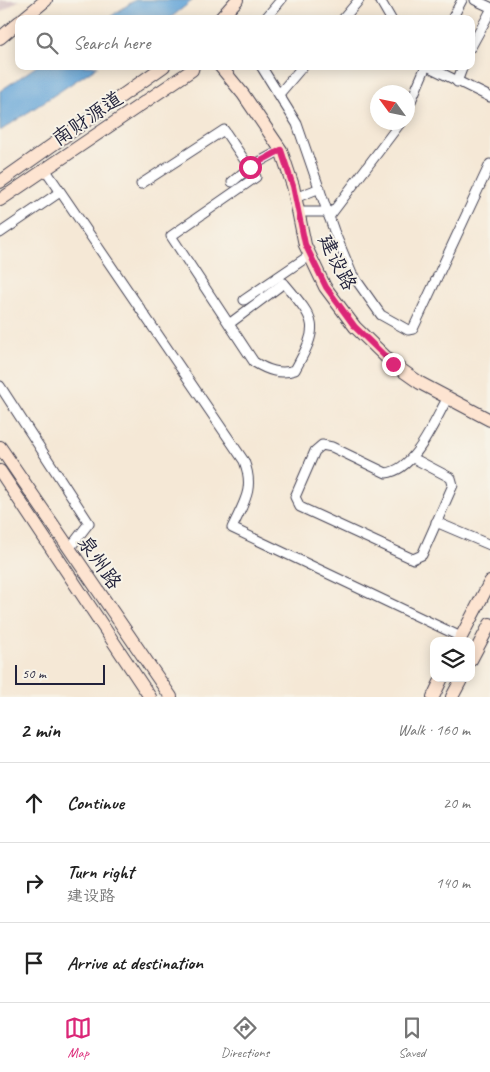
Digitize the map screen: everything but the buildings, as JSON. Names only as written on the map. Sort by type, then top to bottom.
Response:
[{"type":"street","points":[[28,15],[46,0]]},
{"type":"street","points":[[224,15],[237,0]]},
{"type":"street","points":[[268,15],[281,0]]},
{"type":"street","points":[[346,15],[359,0]]},
{"type":"street","points":[[380,0],[388,15]]},
{"type":"street","points":[[454,15],[462,0]]},
{"type":"street","points":[[475,0],[490,6]]},
{"type":"street","points":[[475,40],[490,12]]},
{"type":"street","points":[[0,38],[15,25]]},
{"type":"street","name":"南财源道","points":[[0,182],[158,70]]},
{"type":"street","name":"南财源道","points":[[0,200],[192,70]]},
{"type":"street","name":"建设路","points":[[223,70],[281,150],[295,198],[305,244],[326,287],[355,327],[393,364],[447,399],[490,420]]},
{"type":"street","points":[[264,70],[297,124],[328,214],[352,274],[381,315],[408,330],[413,329],[490,164]]},
{"type":"street","points":[[280,94],[300,70]]},
{"type":"street","points":[[415,93],[425,70]]},
{"type":"street","points":[[434,70],[490,97]]},
{"type":"street","points":[[457,82],[462,70]]},
{"type":"street","points":[[141,184],[224,130],[256,177],[171,236],[254,362],[265,369],[284,374],[295,370],[308,348],[313,331],[311,319],[284,283],[285,272]]},
{"type":"street","points":[[328,214],[395,130]]},
{"type":"street","points":[[232,182],[250,167],[281,150]]},
{"type":"street","points":[[45,169],[244,461],[250,476],[247,494],[232,528],[456,637]]},
{"type":"street","points":[[295,198],[320,188]]},
{"type":"street","points":[[0,233],[60,192]]},
{"type":"street","points":[[298,212],[328,214]]},
{"type":"street","points":[[244,300],[310,255]]},
{"type":"street","points":[[229,324],[284,283]]},
{"type":"street","points":[[0,386],[89,522],[69,549]]},
{"type":"street","points":[[413,458],[452,478],[452,485],[422,555],[413,559],[300,507],[295,497],[315,451],[322,445],[332,447],[386,473],[396,472],[413,458],[447,399]]},
{"type":"street","name":"泉州路","points":[[0,447],[171,697]]},
{"type":"street","name":"泉州路","points":[[0,471],[150,697]]},
{"type":"street","points":[[436,522],[490,545]]},
{"type":"street","points":[[461,637],[490,582]]},
{"type":"street","points":[[475,652],[490,624]]},
{"type":"street","points":[[433,697],[440,682]]},
{"type":"street","points":[[452,697],[460,682]]},
{"type":"shaded area","points":[[0,0],[19,0],[0,13]]},
{"type":"water","points":[[135,0],[193,0],[174,15],[113,15]]},
{"type":"water","points":[[31,70],[92,70],[0,131],[0,91]]},
{"type":"route","points":[[250,167],[281,150],[293,186],[305,244],[326,287],[355,327],[393,364]]}]
